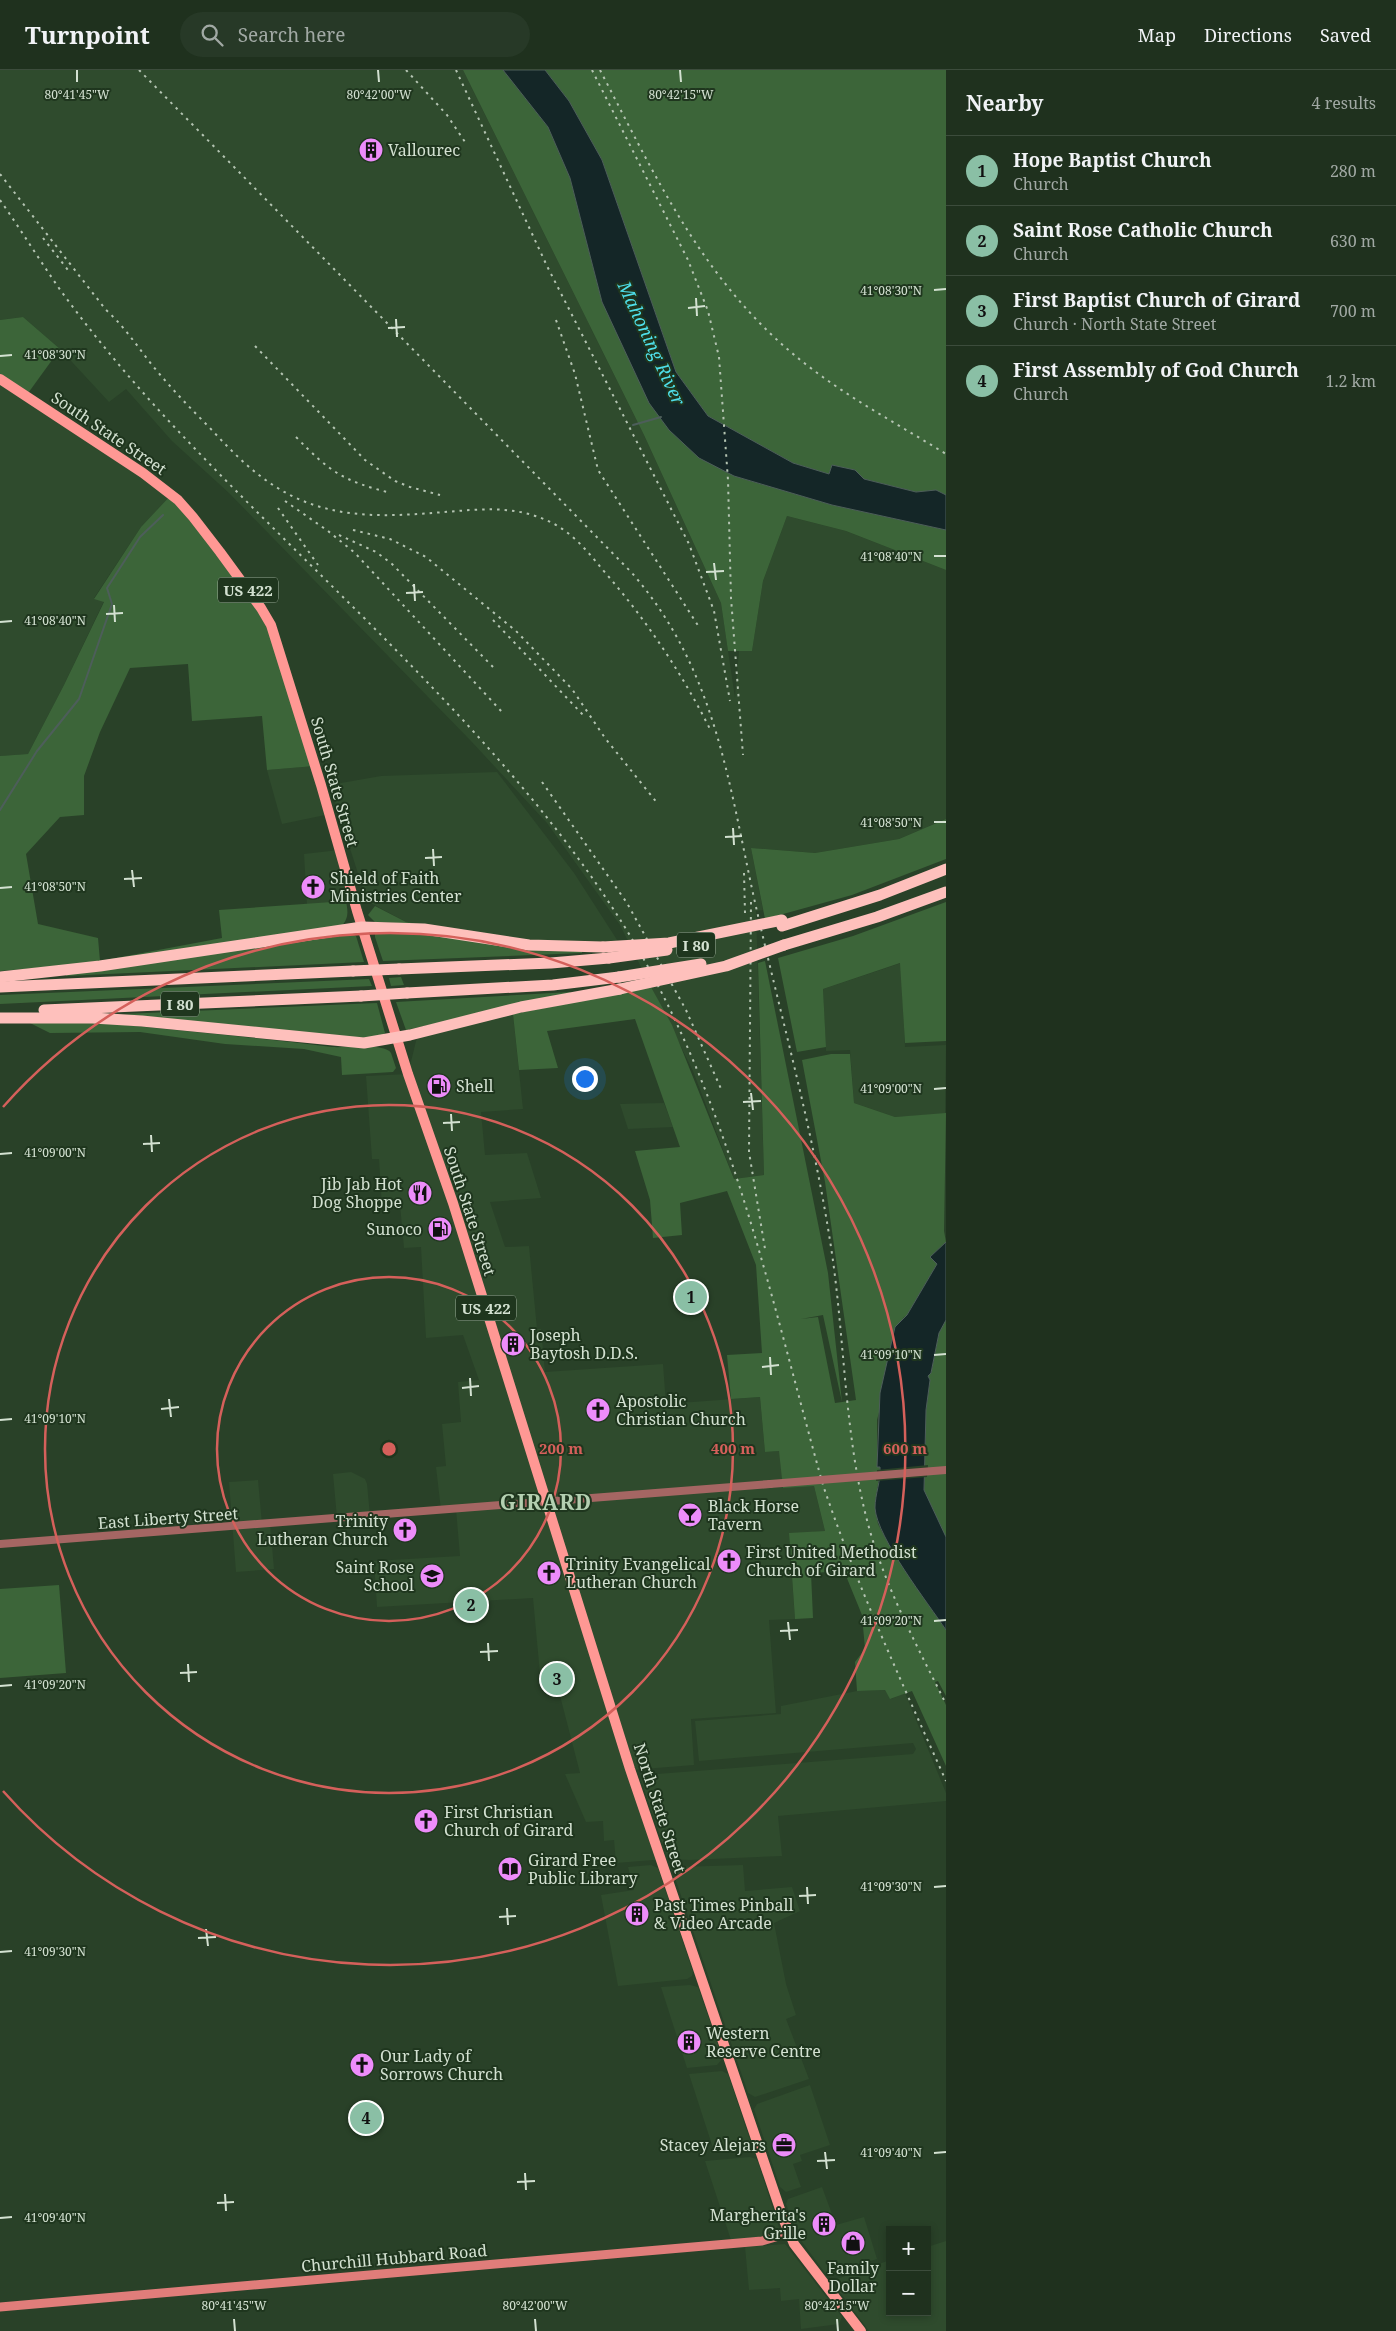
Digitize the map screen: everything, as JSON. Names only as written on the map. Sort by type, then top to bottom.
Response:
[{"type":"highway","name":"I 80","points":[[0,986],[551,963],[609,958],[677,949],[840,909],[946,868]]},
{"type":"highway","name":"I 80","points":[[0,1012],[619,983],[784,946],[877,918],[946,892]]},
{"type":"highway","points":[[0,976],[100,966],[362,927],[424,928],[529,945],[602,947],[669,943],[782,923]]},
{"type":"highway","points":[[0,1018],[51,1017],[142,1021],[355,1043],[397,1038],[619,983]]},
{"type":"main road","name":"South State Street","points":[[0,379],[136,468],[171,495],[193,516],[261,608],[271,625],[362,927],[547,1502]]},
{"type":"main road","name":"North State Street","points":[[547,1502],[643,1808],[789,2233],[794,2244],[860,2331]]},
{"type":"main road","name":"Churchill Hubbard Road","points":[[0,2307],[762,2241],[789,2233]]},
{"type":"street","name":"East Liberty Street","points":[[0,1544],[946,1470]]},
{"type":"shaded area","points":[[0,70],[463,70],[644,435],[721,603],[735,698],[739,651],[752,651],[763,581],[787,516],[846,531],[946,570],[946,819],[899,839],[815,853],[751,848],[763,910],[756,911],[764,1175],[734,1179],[693,1071],[620,925],[547,823],[471,741],[229,493],[172,441],[126,389],[109,402],[60,349],[23,317],[0,320]]},
{"type":"shaded area","points":[[463,70],[503,70],[548,127],[570,178],[602,302],[734,476],[832,505],[946,530],[946,570],[846,531],[787,516],[763,581],[752,651],[728,651],[721,603],[644,435]]},
{"type":"shaded area","points":[[545,70],[946,70],[946,495],[936,490],[916,492],[864,479],[855,470],[832,466],[829,474],[793,463],[708,416],[676,372],[602,160],[569,101]]},
{"type":"shaded area","points":[[23,317],[60,349],[26,396],[0,379],[0,320]]},
{"type":"shaded area","points":[[0,379],[171,495],[141,527],[94,598],[104,601],[64,685],[28,754],[0,756]]},
{"type":"shaded area","points":[[171,495],[261,608],[315,766],[267,770],[262,716],[192,721],[188,664],[130,668],[100,732],[84,776],[84,815],[60,817],[26,854],[38,924],[98,938],[100,961],[222,938],[219,910],[346,901],[347,918],[341,927],[83,964],[0,971],[0,756],[28,754],[104,602],[94,599],[141,527]]},
{"type":"shaded area","points":[[315,766],[330,814],[282,824],[267,770]]},
{"type":"shaded area","points":[[497,772],[574,873],[619,943],[521,940],[406,922],[367,901],[330,787],[341,783],[381,776]]},
{"type":"shaded area","points":[[946,819],[946,859],[852,895],[765,919],[751,848],[815,853],[899,839]]},
{"type":"shaded area","points":[[339,850],[354,901],[307,905],[304,854]]},
{"type":"shaded area","points":[[946,902],[946,1041],[905,1043],[900,963],[823,989],[826,1047],[797,1052],[778,958],[853,936]]},
{"type":"shaded area","points":[[375,906],[406,922],[420,924],[375,922],[368,915]]},
{"type":"shaded area","points":[[379,930],[582,951],[582,953],[383,961],[375,937],[375,933]]},
{"type":"shaded area","points":[[353,934],[356,936],[364,962],[66,976],[66,974]]},
{"type":"shaded area","points":[[765,961],[828,1273],[842,1402],[856,1400],[825,1182],[802,1060],[831,1054],[850,1054],[854,1103],[895,1117],[946,1113],[944,1231],[946,1242],[930,1257],[937,1264],[907,1315],[903,1318],[877,1420],[877,1467],[880,1467],[875,1509],[878,1524],[888,1543],[946,1630],[946,1696],[938,1681],[935,1682],[946,1705],[946,1766],[912,1691],[890,1699],[885,1690],[857,1691],[855,1662],[865,1649],[862,1615],[844,1571],[811,1573],[813,1618],[795,1619],[789,1533],[825,1531],[814,1486],[783,1488],[779,1451],[765,1452],[760,1397],[731,1399],[727,1355],[762,1353],[756,1265],[727,1191],[680,1203],[682,1235],[653,1238],[650,1200],[635,1151],[680,1147],[635,1019],[547,1031],[558,1068],[519,1070],[513,1014],[651,987],[672,1025],[734,1179],[764,1175],[758,963]],"holes":[[[823,1315],[842,1402],[835,1403],[818,1317],[801,1319]]]},
{"type":"shaded area","points":[[901,963],[905,1047],[946,1045],[945,1114],[895,1117],[854,1103],[850,1050],[826,1051],[823,989]]},
{"type":"shaded area","points":[[401,977],[404,985],[391,986],[389,978]]},
{"type":"shaded area","points":[[369,979],[372,986],[0,1004],[0,995]]},
{"type":"shaded area","points":[[570,992],[570,994],[406,1030],[396,1002]]},
{"type":"shaded area","points":[[377,1003],[385,1033],[380,1037],[363,1039],[123,1014]]},
{"type":"shaded area","points":[[513,1014],[523,1109],[481,1112],[485,1155],[527,1153],[541,1198],[490,1202],[505,1247],[529,1246],[537,1329],[541,1329],[545,1372],[663,1364],[666,1404],[760,1397],[765,1452],[779,1451],[814,1486],[825,1531],[789,1534],[795,1619],[769,1620],[776,1713],[691,1719],[694,1765],[631,1770],[662,1862],[653,1860],[616,1863],[614,1840],[604,1841],[603,1821],[586,1822],[565,1774],[580,1773],[557,1684],[541,1685],[533,1598],[377,1607],[374,1561],[460,1556],[456,1509],[441,1510],[436,1467],[446,1466],[442,1424],[461,1422],[458,1382],[479,1380],[463,1335],[426,1338],[421,1247],[404,1248],[400,1205],[382,1206],[379,1159],[372,1159],[366,1076],[408,1074],[417,1037]]},
{"type":"shaded area","points":[[85,1021],[332,1047],[381,1048],[391,1053],[396,1068],[393,1072],[342,1075],[341,1057],[304,1049],[225,1044],[140,1032],[50,1033],[30,1023]]},
{"type":"shaded area","points":[[664,1103],[673,1127],[628,1129],[620,1104]]},
{"type":"shaded area","points":[[946,1320],[946,1537],[924,1491],[926,1410],[930,1380],[928,1376],[931,1373],[939,1333]]},
{"type":"shaded area","points":[[351,1472],[365,1479],[370,1516],[337,1518],[333,1474]]},
{"type":"shaded area","points":[[258,1480],[262,1524],[270,1523],[274,1569],[236,1572],[229,1482]]},
{"type":"shaded area","points":[[59,1585],[66,1673],[0,1678],[0,1589]]},
{"type":"shaded area","points":[[885,1690],[891,1699],[905,1693],[946,1793],[946,1801],[778,1816],[782,1856],[689,1860],[668,1859],[641,1780],[644,1775],[913,1754],[916,1749],[913,1743],[699,1761],[695,1721],[781,1714],[781,1706],[857,1691]]},
{"type":"shaded area","points":[[651,1865],[658,1868],[693,1972],[692,1976],[687,1979],[618,1986],[601,1895],[634,1890],[628,1867]]},
{"type":"shaded area","points":[[743,1865],[745,1891],[792,1887],[800,1911],[774,1923],[786,1984],[796,2015],[786,2019],[809,2079],[755,2097],[748,2093],[674,1875],[677,1867]]},
{"type":"shaded area","points":[[690,1985],[698,1987],[722,2056],[717,2065],[687,2068],[661,1987]]},
{"type":"shaded area","points":[[722,2071],[728,2074],[751,2143],[748,2149],[741,2151],[710,2153],[713,2148],[689,2074]]},
{"type":"shaded area","points":[[810,2085],[830,2145],[800,2155],[802,2161],[793,2164],[801,2187],[786,2192],[780,2187],[754,2109],[757,2104]]},
{"type":"shaded area","points":[[750,2157],[758,2162],[779,2228],[774,2235],[731,2240],[705,2161]]},
{"type":"shaded area","points":[[822,2187],[836,2225],[864,2217],[877,2259],[830,2274],[825,2273],[800,2239],[786,2204],[788,2199]]},
{"type":"shaded area","points":[[946,2241],[946,2331],[869,2331],[836,2287],[837,2279],[886,2261],[886,2316],[931,2316],[931,2246]]},
{"type":"shaded area","points":[[785,2244],[842,2317],[839,2324],[801,2329],[799,2299],[781,2301],[780,2288],[749,2290],[745,2247]]},
{"type":"water","name":"Mahoning River","points":[[503,70],[545,70],[569,101],[602,160],[676,372],[708,416],[793,463],[829,474],[832,465],[855,470],[864,479],[916,492],[936,490],[946,495],[946,530],[832,505],[734,476],[699,458],[669,430],[649,403],[602,302],[570,178],[548,127]]},
{"type":"water","points":[[946,1242],[946,1320],[939,1333],[931,1373],[928,1376],[930,1380],[926,1410],[924,1490],[946,1537],[946,1630],[884,1536],[875,1508],[880,1472],[880,1467],[877,1467],[880,1393],[895,1327],[907,1315],[937,1264],[930,1257]]},
{"type":"pier","points":[[928,1465],[927,1477],[876,1481],[877,1470]]},
{"type":"waterway","points":[[633,425],[661,417]]},
{"type":"waterway","points":[[0,810],[37,751],[79,699],[112,604],[107,588],[140,537],[163,515]]},
{"type":"railway","points":[[139,70],[632,573],[660,610],[682,648],[700,687],[726,768],[754,898],[815,1159],[836,1282],[854,1456],[868,1524],[883,1571],[913,1638],[946,1704]]},
{"type":"railway","points":[[406,70],[447,115],[467,145]]},
{"type":"railway","points":[[456,70],[547,266],[689,544],[714,611],[730,701]]},
{"type":"railway","points":[[592,70],[688,260],[708,311],[719,357],[728,480],[731,598],[743,755]]},
{"type":"railway","points":[[600,70],[665,193],[714,269],[743,305],[775,338],[828,381],[946,454]]},
{"type":"railway","points":[[0,174],[106,310],[125,329],[159,373],[228,447],[259,475],[294,497],[337,511],[359,514],[404,515],[482,509],[504,510],[536,516],[556,525],[587,551],[648,626],[688,688],[711,731]]},
{"type":"railway","points":[[0,200],[61,291],[125,372],[224,479],[405,659],[464,721],[520,785],[573,851],[621,921],[658,986],[691,1054],[718,1124],[764,1267],[823,1485],[836,1523],[865,1597],[946,1781]]},
{"type":"railway","points":[[43,238],[68,270]]},
{"type":"railway","points":[[556,320],[575,374],[598,470],[699,627]]},
{"type":"railway","points":[[255,346],[365,460],[395,481],[440,495]]},
{"type":"railway","points":[[296,437],[318,459],[338,474],[361,484],[391,493]]},
{"type":"railway","points":[[285,501],[328,531],[355,553],[502,712]]},
{"type":"railway","points":[[278,508],[318,565]]},
{"type":"railway","points":[[353,530],[390,539],[426,557],[516,631],[572,689],[605,738],[658,804]]},
{"type":"railway","points":[[339,535],[376,552],[392,564],[493,667]]},
{"type":"railway","points":[[493,620],[584,716]]},
{"type":"railway","points":[[542,782],[627,903],[686,1010],[722,1091]]},
{"type":"railway","points":[[744,873],[745,913]]},
{"type":"railway","points":[[751,902],[749,1152],[765,1249]]},
{"type":"place","name":"Vallourec","points":[[371,150]]},
{"type":"place","name":"Shield of Faith Ministries Center","points":[[313,887]]},
{"type":"place","name":"Shell","points":[[439,1086]]},
{"type":"place","name":"Jib Jab Hot Dog Shoppe","points":[[420,1193]]},
{"type":"place","name":"Sunoco","points":[[440,1229]]},
{"type":"place","name":"Hope Baptist Church","points":[[691,1297]]},
{"type":"place","name":"Joseph Baytosh D.D.S.","points":[[513,1344]]},
{"type":"place","name":"Apostolic Christian Church","points":[[598,1410]]},
{"type":"place","name":"Black Horse Tavern","points":[[690,1515]]},
{"type":"place","name":"Trinity Lutheran Church","points":[[405,1530]]},
{"type":"place","name":"First United Methodist Church of Girard","points":[[729,1561]]},
{"type":"place","name":"Trinity Evangelical Lutheran Church","points":[[549,1573]]},
{"type":"place","name":"Saint Rose School","points":[[432,1576]]},
{"type":"place","name":"Saint Rose Catholic Church","points":[[471,1605]]},
{"type":"place","name":"First Baptist Church of Girard","points":[[557,1679]]},
{"type":"place","name":"First Christian Church of Girard","points":[[426,1821]]},
{"type":"place","name":"Girard Free Public Library","points":[[510,1869]]},
{"type":"place","name":"Past Times Pinball & Video Arcade","points":[[637,1914]]},
{"type":"place","name":"Western Reserve Centre","points":[[689,2042]]},
{"type":"place","name":"Our Lady of Sorrows Church","points":[[362,2065]]},
{"type":"place","name":"First Assembly of God Church","points":[[366,2118]]},
{"type":"place","name":"Stacey Alejars","points":[[784,2145]]},
{"type":"place","name":"Margherita's Grille","points":[[824,2224]]},
{"type":"place","name":"Family Dollar","points":[[853,2243]]},
{"type":"district","name":"GIRARD","points":[[546,1502]]}]
